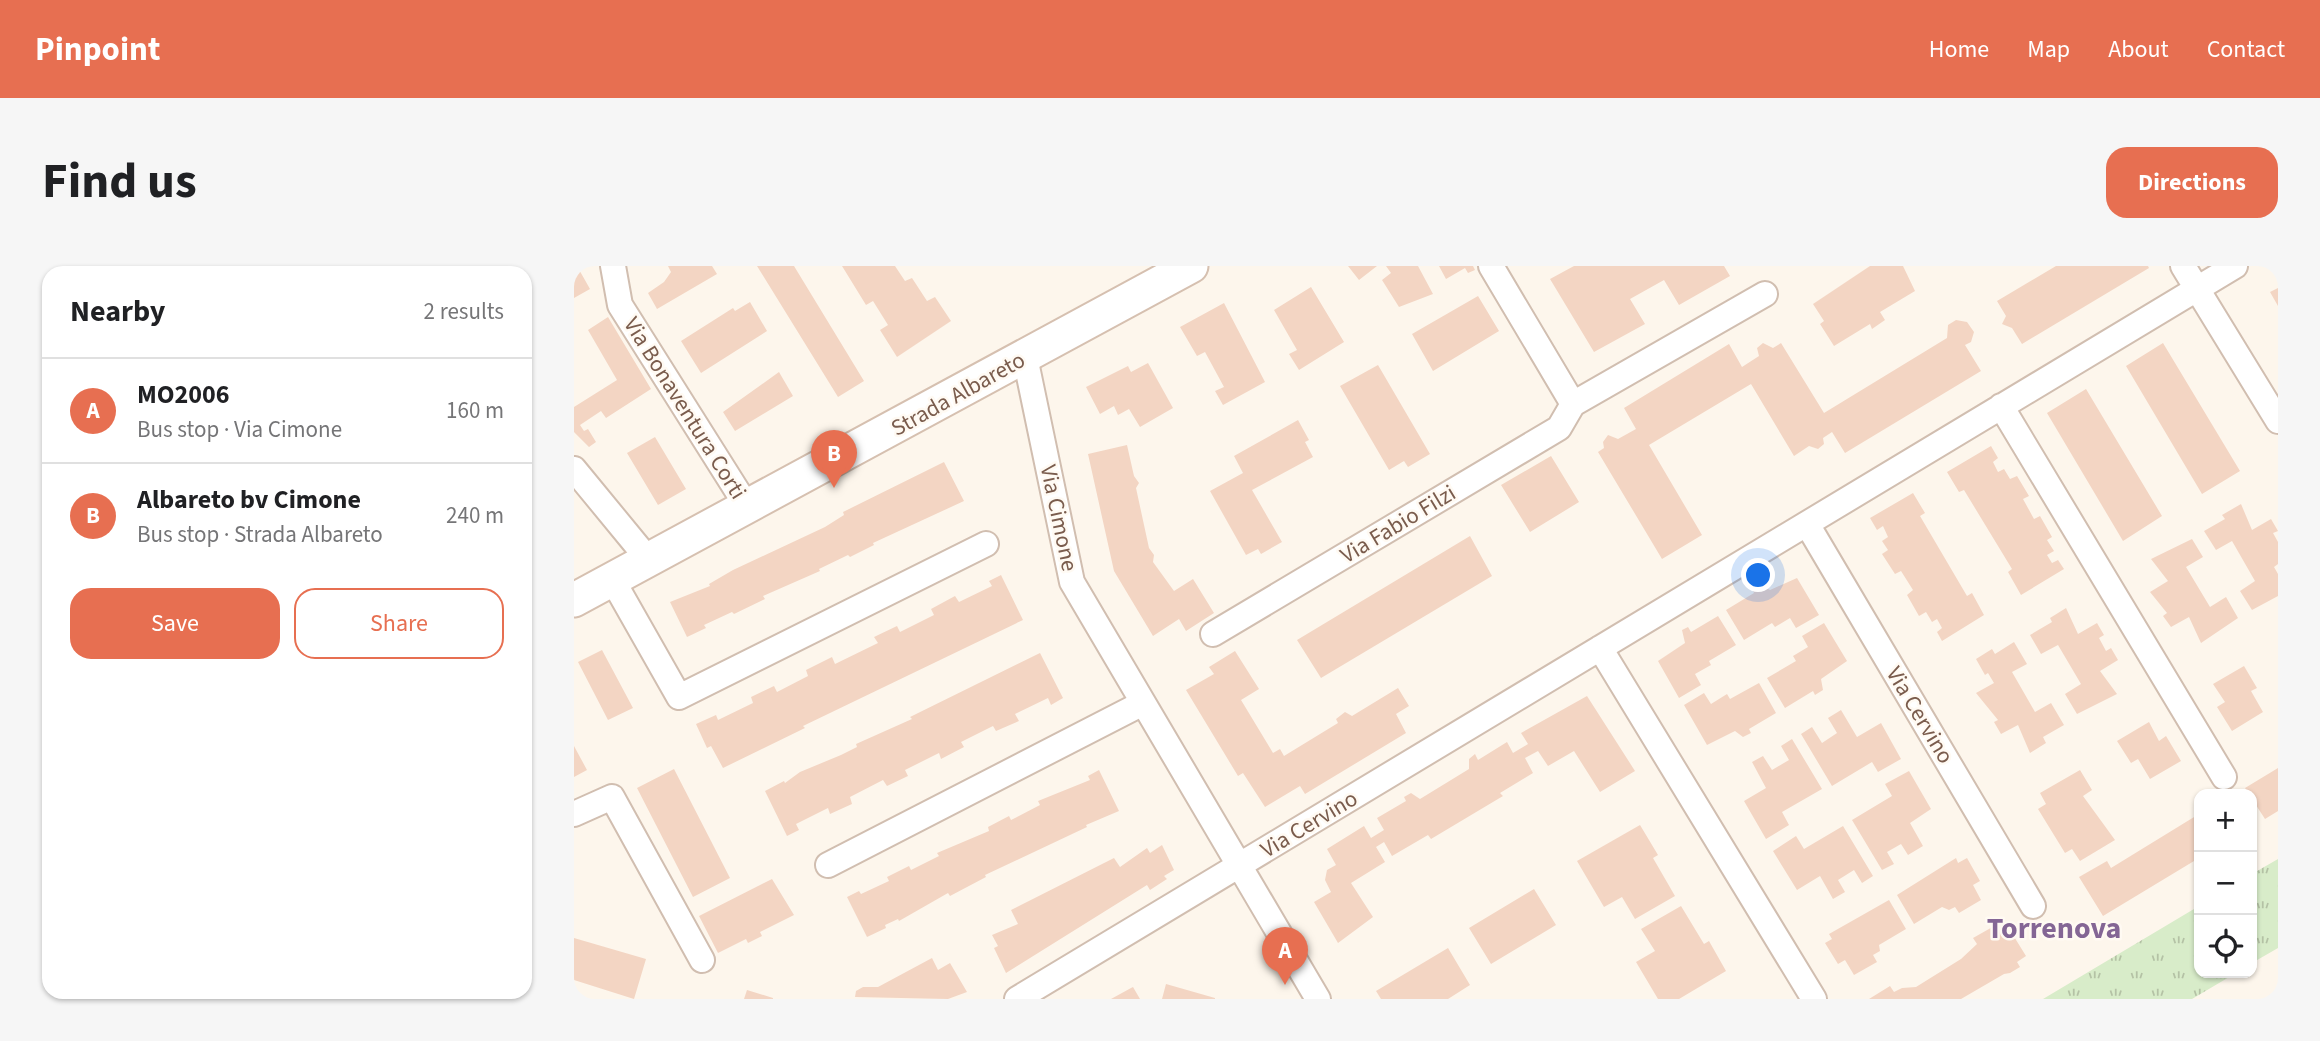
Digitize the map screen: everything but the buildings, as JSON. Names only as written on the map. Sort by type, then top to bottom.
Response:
[{"type":"street","name":"Via Bonaventura Corti","points":[[613,266],[620,305],[748,508]]},
{"type":"street","name":"Strada Albareto","points":[[574,600],[1191,266]]},
{"type":"street","points":[[1491,266],[1573,404]]},
{"type":"street","points":[[2183,266],[2278,421]]},
{"type":"street","name":"Via Cervino","points":[[1017,999],[2235,266]]},
{"type":"street","name":"Via Fabio Filzi","points":[[1213,634],[1559,428],[1573,404],[1765,294]]},
{"type":"street","name":"Via Cimone","points":[[1025,357],[1072,582],[1318,999]]},
{"type":"street","points":[[2001,406],[2224,777]]},
{"type":"street","points":[[574,469],[648,559]]},
{"type":"street","name":"Via Cervino","points":[[1807,524],[2034,906]]},
{"type":"street","points":[[612,579],[679,697],[986,544]]},
{"type":"street","points":[[1600,648],[1814,999]]},
{"type":"street","points":[[828,865],[1143,703]]},
{"type":"street","points":[[574,814],[612,797],[702,960]]},
{"type":"green space","points":[[2278,859],[2278,948],[2257,960],[2257,915],[2257,871]]},
{"type":"green space","points":[[2194,909],[2194,978],[2228,978],[2192,999],[2043,999]]},
{"type":"place","name":"Albareto bv Cimone","points":[[834,488]]},
{"type":"place","name":"MO2006","points":[[1285,985]]},
{"type":"district","name":"Torrenova","points":[[2054,928]]}]
